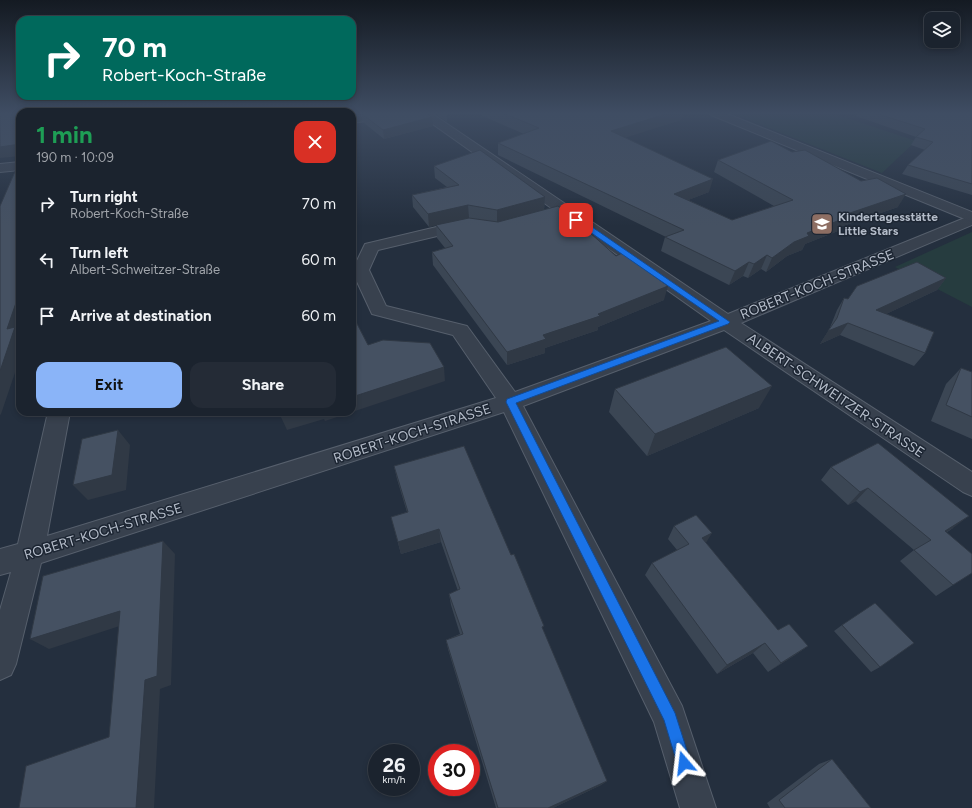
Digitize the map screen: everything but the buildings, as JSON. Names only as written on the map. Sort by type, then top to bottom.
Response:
[{"type":"street","name":"ALBERT-SCHWEITZER-STRASSE","points":[[477,151],[726,322],[972,485]]},
{"type":"street","points":[[807,151],[972,218]]},
{"type":"street","points":[[542,217],[564,211]]},
{"type":"street","name":"ROBERT-KOCH-STRASSE","points":[[0,562],[30,554],[510,402],[726,322],[972,218]]},
{"type":"street","points":[[483,227],[469,224],[371,247],[360,270],[379,310],[460,330],[510,402],[670,718],[698,808]]},
{"type":"street","points":[[0,664],[30,554],[58,416]]},
{"type":"green space","points":[[826,151],[906,151],[882,173]]},
{"type":"green space","points":[[972,232],[972,307],[895,267]]},
{"type":"place","name":"Kindertagesstätte Little Stars","points":[[822,224]]},
{"type":"route","points":[[576,220],[726,322],[510,402],[670,718],[684,763]]}]
